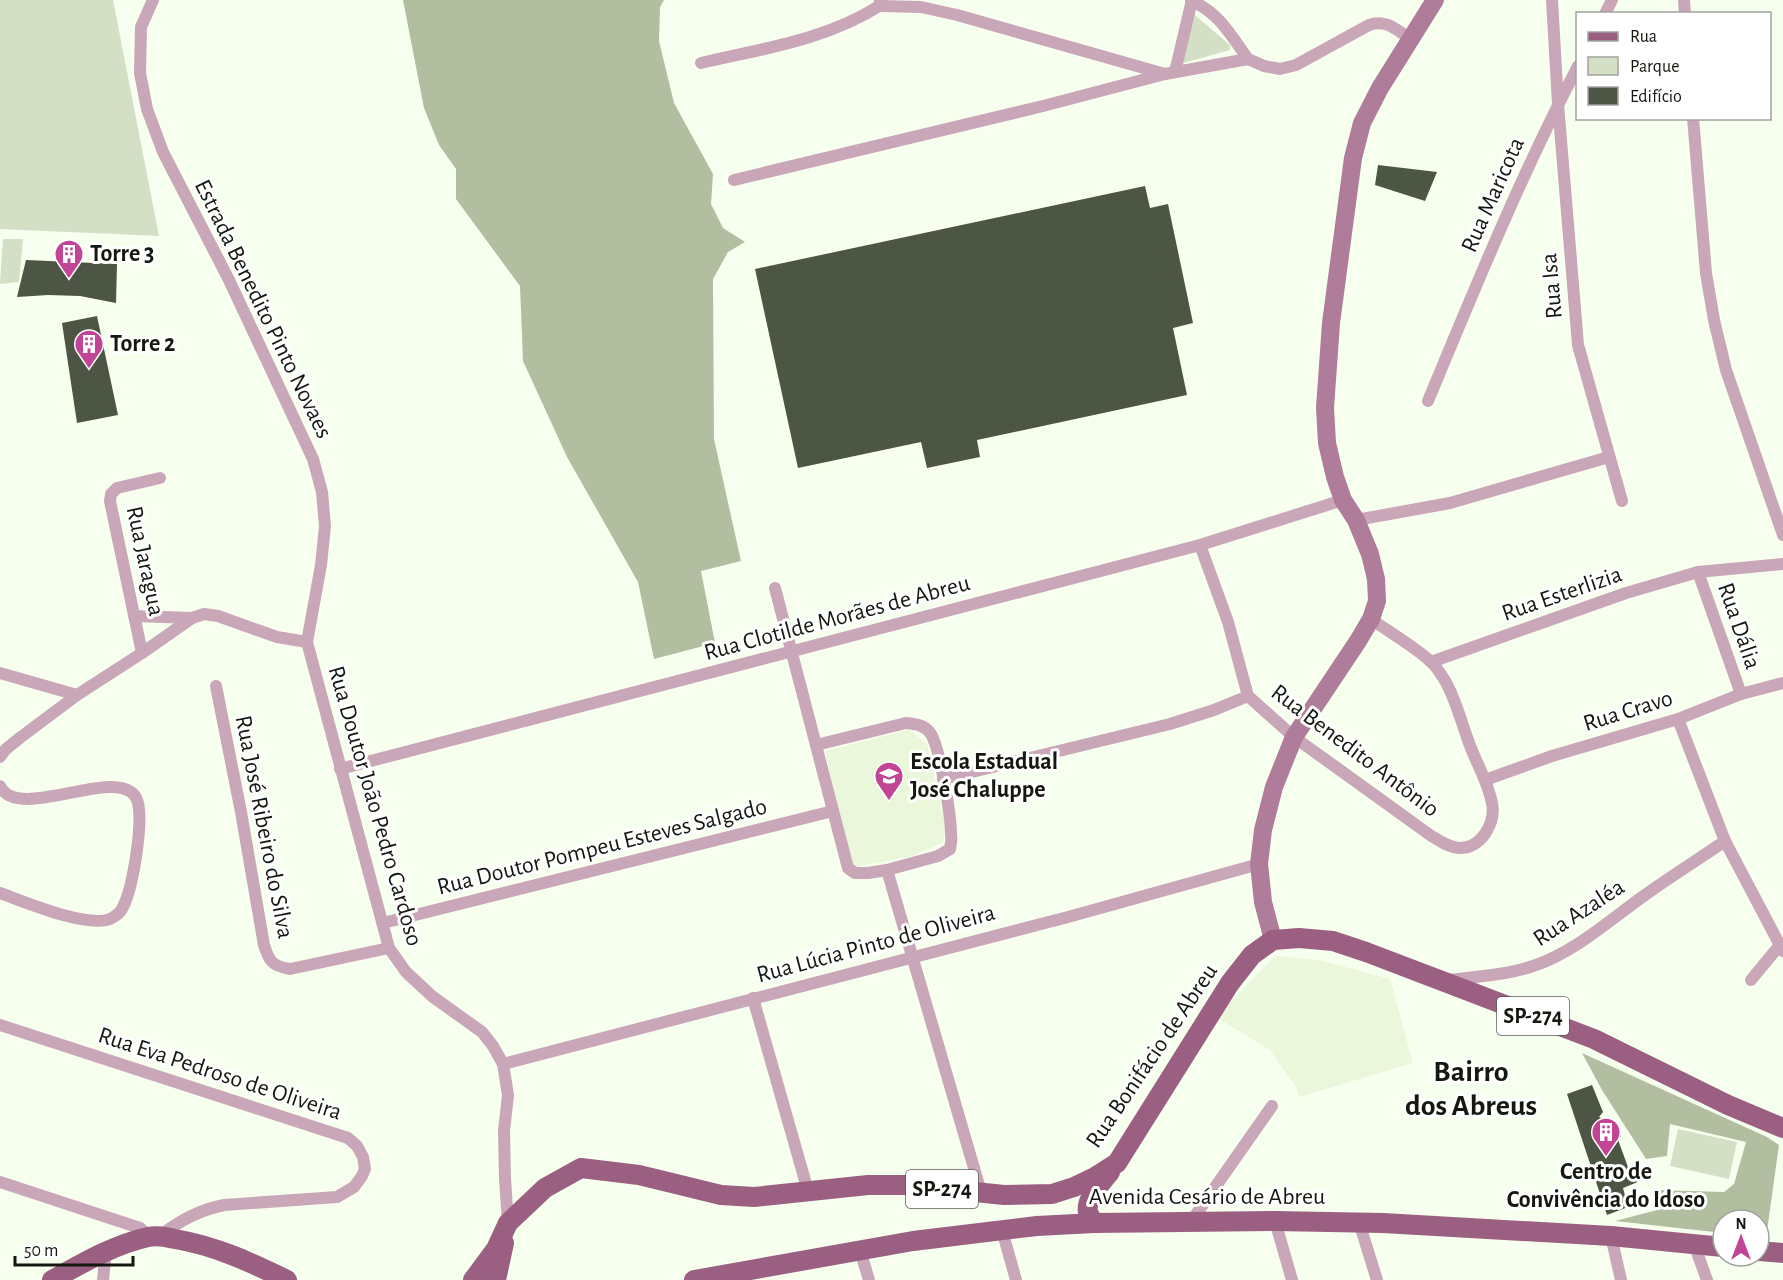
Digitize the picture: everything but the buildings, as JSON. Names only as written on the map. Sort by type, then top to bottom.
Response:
[{"type":"main road","name":"SP-274","points":[[1273,940],[1299,938],[1333,941],[1366,952],[1594,1039],[1728,1105],[1783,1128]]},
{"type":"main road","name":"Rua Bonifácio de Abreu","points":[[473,1280],[496,1249],[508,1223],[545,1188],[581,1168],[639,1175],[721,1195],[754,1197],[868,1185],[906,1185],[1004,1195],[1052,1194],[1074,1187],[1117,1163],[1230,983],[1252,955],[1273,940]]},
{"type":"main road","points":[[1096,1223],[1090,1219],[1088,1213],[1089,1198],[1117,1163]]},
{"type":"main road","name":"Avenida Cesário de Abreu","points":[[694,1280],[766,1274],[860,1250],[944,1236],[1037,1226],[1096,1223],[1359,1222],[1611,1236],[1711,1246]]},
{"type":"main road","points":[[496,1280],[508,1223]]},
{"type":"main road","points":[[52,1280],[105,1251],[155,1236],[200,1243],[220,1249],[287,1280]]},
{"type":"street","name":"Estrada Benedito Pinto Novaes","points":[[153,0],[141,27],[140,73],[147,109],[163,152],[229,280],[313,459],[322,492],[325,526],[321,565],[307,642]]},
{"type":"street","points":[[1170,73],[1192,0],[1218,17],[1248,59],[1264,66],[1280,69],[1296,65],[1377,22],[1389,25],[1411,39]]},
{"type":"street","points":[[1273,940],[1263,902],[1259,864],[1263,830],[1274,788],[1294,737],[1358,641],[1371,619],[1377,601],[1376,579],[1370,554],[1356,520],[1343,500],[1335,477],[1327,443],[1325,408],[1327,362],[1353,158],[1362,123],[1380,88],[1435,0]]},
{"type":"street","name":"Rua Maricota","points":[[1428,401],[1495,240],[1558,104],[1552,0]]},
{"type":"street","points":[[701,63],[813,37],[858,20],[879,3],[921,7],[957,15],[1170,73]]},
{"type":"street","points":[[734,180],[1170,73],[1248,59]]},
{"type":"street","points":[[1558,104],[1576,70]]},
{"type":"street","name":"Rua Isa","points":[[1558,104],[1578,345],[1622,501]]},
{"type":"street","points":[[1694,120],[1706,273],[1714,320],[1726,370],[1783,535]]},
{"type":"street","points":[[1356,520],[1450,503],[1609,458]]},
{"type":"street","name":"Rua Jaragua","points":[[142,653],[110,501],[111,494],[117,488],[160,478]]},
{"type":"street","name":"Rua Clotilde Morães de Abreu","points":[[340,770],[1200,545],[1343,500]]},
{"type":"street","name":"Rua Benedito Antônio","points":[[1200,545],[1228,622],[1248,696],[1294,737],[1407,819],[1443,843],[1456,848],[1475,844],[1489,827],[1492,818],[1492,804],[1485,780]]},
{"type":"street","name":"Rua Esterlizia","points":[[1431,662],[1626,593],[1698,572],[1783,564]]},
{"type":"street","name":"Rua Dália","points":[[1698,572],[1741,694]]},
{"type":"street","points":[[775,588],[848,868],[855,873],[887,870],[938,856],[950,849],[952,837],[937,750],[930,732],[920,724],[906,723],[816,745]]},
{"type":"street","points":[[0,757],[21,736],[77,695],[192,618],[204,614],[218,616],[277,637],[307,642]]},
{"type":"street","points":[[134,616],[192,618]]},
{"type":"street","points":[[1371,619],[1431,662],[1446,682],[1471,750],[1485,780]]},
{"type":"street","name":"Rua Doutor João Pedro Cardoso","points":[[307,642],[389,948],[406,972],[433,997],[482,1032],[503,1064],[508,1095],[504,1131],[508,1223]]},
{"type":"street","points":[[0,672],[77,695]]},
{"type":"street","name":"Rua Cravo","points":[[1485,780],[1552,756],[1678,719],[1741,694],[1783,683]]},
{"type":"street","name":"Rua José Ribeiro do Silva","points":[[216,686],[268,958],[277,966],[290,969],[389,948]]},
{"type":"street","points":[[943,779],[1170,724],[1248,696]]},
{"type":"street","points":[[1678,719],[1725,841],[1781,949],[1750,980]]},
{"type":"street","points":[[0,786],[2,791],[14,798],[31,800],[120,788],[131,791],[138,800],[139,814],[131,880],[123,908],[118,915],[109,919],[88,921],[0,893]]},
{"type":"street","name":"Rua Doutor Pompeu Esteves Salgado","points":[[382,923],[832,811]]},
{"type":"street","name":"Rua Azaléa","points":[[1440,981],[1487,976],[1534,966],[1598,930],[1725,841]]},
{"type":"street","name":"Rua Lúcia Pinto de Oliveira","points":[[503,1064],[1259,864]]},
{"type":"street","points":[[887,870],[981,1192]]},
{"type":"street","points":[[753,998],[808,1191]]},
{"type":"street","name":"Rua Eva Pedroso de Oliveira","points":[[0,1025],[348,1138],[357,1146],[363,1157],[365,1169],[362,1176],[354,1187],[337,1197],[224,1205],[206,1209],[185,1218],[155,1236]]},
{"type":"street","points":[[1190,1223],[1272,1106]]},
{"type":"street","points":[[0,1182],[140,1228],[155,1236]]},
{"type":"street","points":[[1275,1221],[1292,1280]]},
{"type":"street","points":[[1359,1222],[1377,1280]]},
{"type":"street","points":[[1002,1230],[1016,1280]]},
{"type":"street","points":[[1611,1236],[1621,1280]]},
{"type":"street","points":[[1694,1244],[1707,1280]]},
{"type":"street","points":[[860,1250],[869,1280]]},
{"type":"street","points":[[103,1280],[105,1251]]},
{"type":"shaded area","points":[[403,0],[664,0],[660,7],[659,41],[674,103],[713,174],[711,204],[723,228],[745,242],[728,252],[713,279],[714,439],[741,561],[701,571],[715,643],[654,659],[638,582],[567,457],[523,361],[520,286],[456,199],[456,169],[439,145],[424,108]]},
{"type":"shaded area","name":"Escola Estadual José Chaluppe","points":[[909,730],[927,744],[945,824],[943,842],[913,856],[853,867],[825,751]]},
{"type":"shaded area","points":[[1275,956],[1319,960],[1390,979],[1413,1063],[1299,1097],[1296,1087],[1270,1050],[1216,1017]]},
{"type":"shaded area","points":[[1582,1053],[1767,1137],[1779,1145],[1770,1208],[1711,1208],[1711,1232],[1615,1221],[1657,1210],[1656,1190],[1724,1192],[1734,1184],[1746,1142],[1670,1124],[1667,1156],[1646,1159],[1602,1090]]},
{"type":"green space","points":[[0,0],[113,0],[159,236],[0,229]]},
{"type":"green space","points":[[1189,10],[1230,45],[1230,50],[1180,64]]},
{"type":"green space","points":[[3,239],[23,239],[19,282],[0,284]]},
{"type":"green space","points":[[1678,1129],[1737,1142],[1729,1179],[1670,1166]]},
{"type":"place","name":"Torre 3","points":[[69,280]]},
{"type":"place","name":"Torre 2","points":[[89,370]]},
{"type":"place","name":"Escola Estadual José Chaluppe","points":[[889,802]]},
{"type":"place","name":"Centro de Convivência do Idoso","points":[[1606,1158]]},
{"type":"district","name":"Bairro dos Abreus","points":[[1471,1089]]}]
